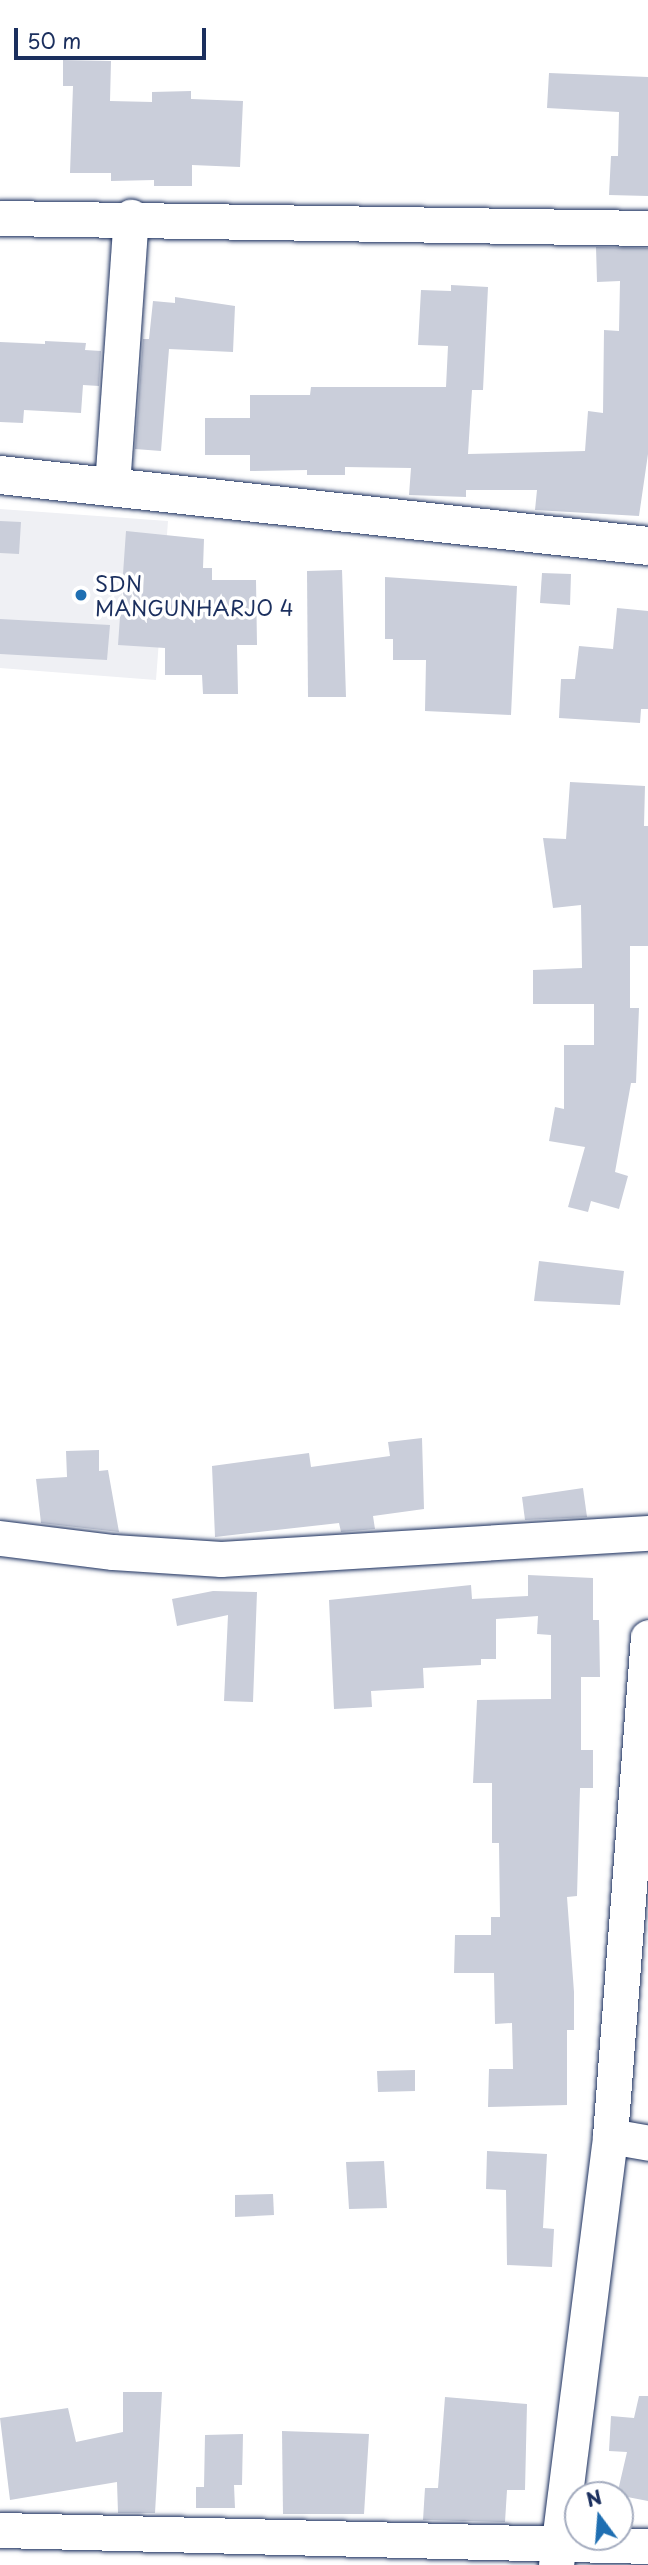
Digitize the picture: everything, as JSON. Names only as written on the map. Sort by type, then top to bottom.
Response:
[{"type":"main road","points":[[0,475],[648,546]]},
{"type":"street","points":[[0,218],[131,217],[648,228]]},
{"type":"street","points":[[112,486],[131,217]]},
{"type":"street","points":[[0,1538],[113,1552],[221,1559],[648,1533]]},
{"type":"street","points":[[557,2555],[610,2136],[648,1637]]},
{"type":"street","points":[[610,2136],[648,2143]]},
{"type":"street","points":[[0,2530],[557,2555],[648,2546]]},
{"type":"shaded area","name":"SDN MANGUNHARJO 4","points":[[0,509],[168,521],[156,680],[0,668]]},
{"type":"building","points":[[63,60],[111,61],[110,101],[152,102],[152,92],[191,91],[191,99],[243,101],[240,167],[192,165],[192,186],[154,186],[154,180],[111,181],[111,173],[70,173],[73,86],[63,86]]},
{"type":"building","points":[[549,73],[648,77],[648,196],[609,195],[611,156],[618,156],[619,112],[547,108]]},
{"type":"building","points":[[596,247],[648,248],[648,454],[639,516],[535,510],[537,490],[466,490],[466,497],[409,495],[411,468],[345,467],[345,475],[307,475],[307,470],[250,471],[250,455],[205,455],[205,418],[250,418],[250,395],[310,395],[311,387],[446,387],[448,346],[418,345],[421,290],[451,291],[451,285],[488,287],[483,390],[472,390],[468,454],[585,451],[588,411],[603,413],[604,330],[619,331],[620,281],[597,282]]},
{"type":"building","points":[[175,297],[235,306],[233,352],[169,349],[161,451],[135,449],[143,339],[149,339],[153,301],[175,303]]},
{"type":"building","points":[[45,341],[86,343],[85,350],[101,351],[99,386],[83,385],[81,413],[24,410],[23,423],[0,422],[0,342],[45,344]]},
{"type":"building","points":[[0,521],[21,522],[19,554],[0,553]]},
{"type":"building","points":[[126,531],[204,539],[203,568],[212,568],[212,580],[256,580],[257,645],[237,645],[238,694],[203,694],[202,675],[165,675],[165,648],[118,645]]},
{"type":"building","points":[[342,570],[346,697],[308,697],[307,571]]},
{"type":"building","points":[[542,573],[571,574],[570,605],[540,603]]},
{"type":"building","points":[[385,577],[517,586],[511,715],[425,711],[426,660],[393,660],[393,639],[385,639]]},
{"type":"building","points":[[617,608],[648,611],[648,709],[641,709],[640,723],[559,718],[561,679],[575,679],[579,646],[613,649]]},
{"type":"building","points":[[0,619],[110,625],[107,660],[0,654]]},
{"type":"building","points":[[570,782],[645,786],[644,826],[648,826],[648,946],[630,946],[630,1008],[639,1008],[636,1083],[631,1083],[615,1172],[628,1176],[619,1209],[591,1201],[588,1212],[568,1207],[585,1147],[549,1141],[555,1107],[564,1109],[564,1045],[594,1045],[594,1004],[533,1004],[533,970],[582,968],[581,905],[553,908],[543,838],[566,839]]},
{"type":"building","points":[[539,1261],[624,1271],[620,1305],[534,1301]]},
{"type":"building","points":[[422,1438],[424,1509],[373,1516],[375,1529],[341,1532],[339,1523],[215,1537],[212,1466],[309,1453],[311,1467],[390,1456],[388,1442]]},
{"type":"building","points":[[99,1450],[99,1471],[108,1470],[119,1532],[41,1523],[36,1479],[67,1477],[66,1451]]},
{"type":"building","points":[[583,1488],[587,1517],[525,1520],[522,1497]]},
{"type":"building","points":[[528,1575],[593,1578],[593,1620],[599,1620],[600,1677],[581,1677],[581,1750],[593,1750],[593,1788],[580,1788],[577,1896],[567,1897],[574,2030],[567,2030],[567,2105],[488,2107],[489,2069],[513,2069],[512,2023],[495,2024],[494,1973],[454,1973],[455,1935],[491,1935],[491,1917],[500,1917],[499,1843],[492,1843],[492,1783],[473,1783],[477,1700],[551,1699],[551,1635],[537,1634],[538,1616],[496,1619],[496,1659],[481,1659],[481,1665],[423,1668],[424,1688],[371,1691],[372,1707],[334,1709],[329,1600],[471,1585],[472,1599],[528,1596]]},
{"type":"building","points":[[213,1591],[257,1592],[253,1702],[224,1701],[228,1615],[177,1626],[172,1599]]},
{"type":"building","points":[[415,2070],[415,2091],[378,2092],[377,2071]]},
{"type":"building","points":[[487,2151],[547,2154],[543,2228],[554,2229],[552,2267],[507,2265],[506,2190],[486,2189]]},
{"type":"building","points":[[384,2161],[387,2208],[349,2209],[346,2162]]},
{"type":"building","points":[[273,2194],[274,2215],[235,2217],[235,2195]]},
{"type":"building","points":[[123,2392],[162,2392],[155,2513],[118,2513],[117,2482],[10,2500],[0,2418],[68,2408],[76,2442],[123,2432]]},
{"type":"building","points":[[639,2396],[648,2396],[648,2501],[634,2498],[634,2481],[620,2481],[627,2452],[609,2451],[611,2416],[634,2418]]},
{"type":"building","points":[[445,2397],[527,2404],[525,2490],[507,2490],[505,2522],[423,2520],[425,2488],[438,2488]]},
{"type":"building","points":[[282,2431],[369,2434],[364,2514],[283,2514]]},
{"type":"building","points":[[243,2434],[242,2485],[234,2485],[235,2508],[196,2508],[196,2487],[204,2487],[205,2435]]},
{"type":"place","name":"SDN MANGUNHARJO 4","points":[[81,595]]}]
